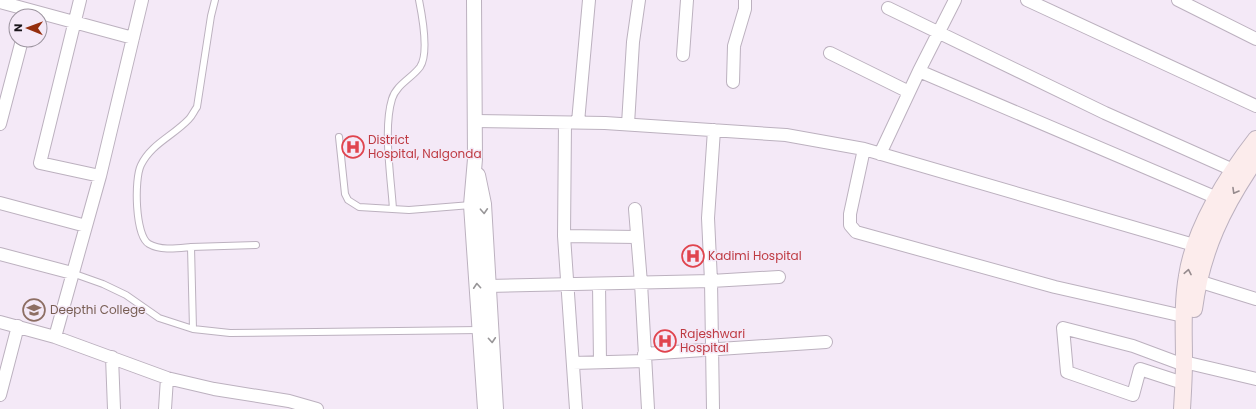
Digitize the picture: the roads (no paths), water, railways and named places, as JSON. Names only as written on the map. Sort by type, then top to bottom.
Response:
[{"type":"main road","points":[[1192,409],[1183,316],[1187,276],[1194,245],[1217,198],[1233,170],[1256,139]]},
{"type":"main road","points":[[1182,409],[1183,383],[1198,281],[1210,241],[1228,203],[1256,159]]},
{"type":"street","points":[[80,0],[40,163],[100,176]]},
{"type":"street","points":[[55,337],[100,176],[142,0]]},
{"type":"street","points":[[474,0],[475,159],[471,205],[485,409]]},
{"type":"street","points":[[578,122],[589,0]]},
{"type":"street","points":[[628,124],[633,42],[639,0]]},
{"type":"street","points":[[683,55],[688,0]]},
{"type":"street","points":[[733,82],[734,46],[745,9],[745,0]]},
{"type":"street","points":[[880,154],[919,71],[955,0]]},
{"type":"street","points":[[1027,0],[1256,106]]},
{"type":"street","points":[[1178,0],[1256,39]]},
{"type":"street","points":[[0,2],[25,8]]},
{"type":"street","points":[[888,8],[1105,113],[1233,170]]},
{"type":"street","points":[[48,15],[132,38]]},
{"type":"street","points":[[0,124],[20,48]]},
{"type":"street","points":[[830,54],[909,92]]},
{"type":"street","points":[[919,71],[1217,198]]},
{"type":"street","points":[[475,121],[628,124],[786,135],[864,149],[1194,245]]},
{"type":"street","points":[[565,123],[564,236],[576,409]]},
{"type":"street","points":[[713,409],[711,281],[708,218],[714,130]]},
{"type":"street","points":[[864,149],[850,214],[850,225],[856,232],[1055,287],[1183,316]]},
{"type":"street","points":[[475,159],[484,204],[496,409]]},
{"type":"street","points":[[0,203],[86,226]]},
{"type":"street","points":[[635,209],[648,409]]},
{"type":"street","points":[[564,236],[636,237]]},
{"type":"street","points":[[0,254],[72,273]]},
{"type":"street","points":[[488,286],[711,281],[779,277]]},
{"type":"street","points":[[1198,281],[1256,299]]},
{"type":"street","points":[[599,284],[600,362]]},
{"type":"street","points":[[0,322],[55,337],[167,378],[214,389],[289,400],[316,409]]},
{"type":"street","points":[[0,395],[18,326]]},
{"type":"street","points":[[1183,383],[1140,369],[1133,395],[1067,372],[1063,328],[1133,346],[1187,364],[1256,379]]},
{"type":"street","points":[[573,363],[600,362],[826,342]]},
{"type":"street","points":[[112,358],[114,409]]},
{"type":"street","points":[[165,409],[167,378]]},
{"type":"lane","points":[[215,0],[211,16],[197,107],[189,119],[154,147],[141,165],[137,185],[142,236],[149,244],[167,248],[256,245]]},
{"type":"lane","points":[[393,209],[388,113],[392,97],[421,66],[424,45],[424,27],[419,0]]},
{"type":"lane","points":[[339,137],[345,194],[348,200],[359,207],[409,210],[471,205]]},
{"type":"lane","points":[[192,247],[193,329]]},
{"type":"lane","points":[[72,273],[103,284],[126,295],[159,318],[193,329],[230,333],[480,330]]},
{"type":"place","name":"District Hospital, Nalgonda","points":[[353,147]]},
{"type":"place","name":"Kadimi Hospital","points":[[693,256]]},
{"type":"place","name":"Deepthi College","points":[[34,310]]},
{"type":"place","name":"Rajeshwari Hospital","points":[[665,341]]}]
